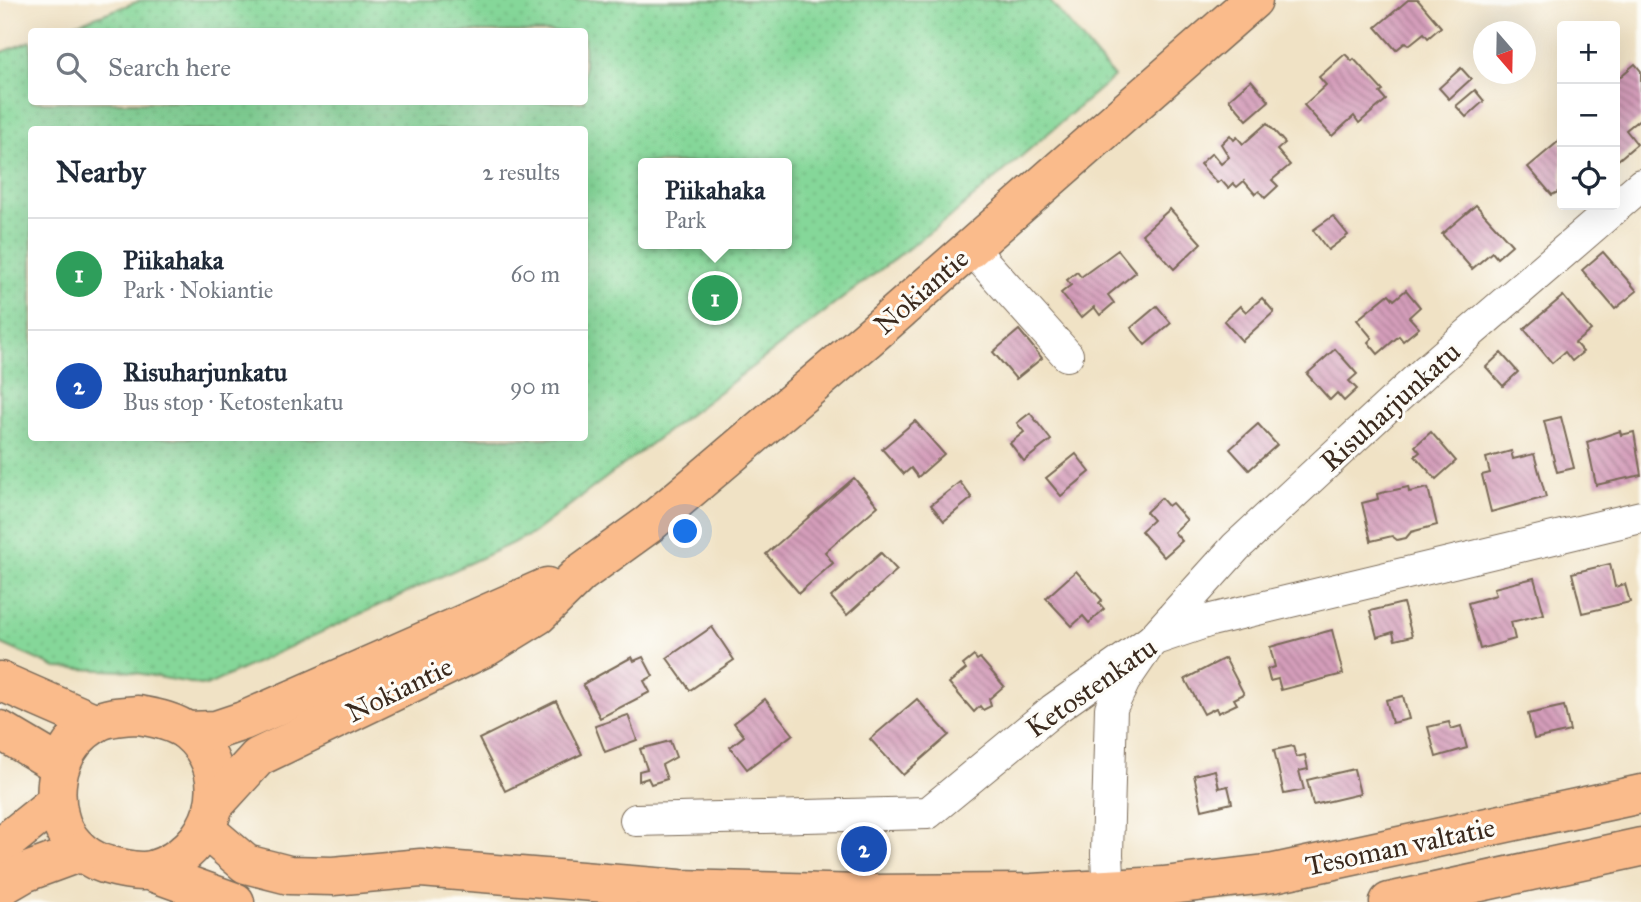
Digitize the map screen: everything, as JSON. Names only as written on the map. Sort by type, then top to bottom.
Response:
[{"type":"main road","name":"Nokiantie","points":[[211,816],[258,757],[486,647],[538,615],[581,573],[649,524],[971,248],[1253,0]]},
{"type":"main road","name":"Nokiantie","points":[[187,731],[216,730],[243,721],[581,573]]},
{"type":"main road","points":[[0,681],[96,723]]},
{"type":"main road","points":[[0,847],[58,783],[72,744],[96,723],[138,715],[163,720],[187,731],[205,752],[211,816],[185,852],[149,870]]},
{"type":"main road","points":[[0,730],[58,783],[69,839],[82,852],[99,862],[121,869],[149,870],[234,902]]},
{"type":"main road","name":"Tesoman valtatie","points":[[211,816],[246,864],[289,875],[333,876],[421,868],[680,889],[1108,896],[1310,866],[1641,793]]},
{"type":"main road","name":"Tesoman valtatie","points":[[1389,902],[1641,847]]},
{"type":"main road","points":[[0,887],[24,873],[82,852]]},
{"type":"street","name":"Risuharjunkatu","points":[[1152,640],[1256,528],[1428,369],[1641,185]]},
{"type":"street","points":[[971,248],[1067,355]]},
{"type":"street","name":"Ketostenkatu","points":[[636,820],[928,813],[1053,710],[1152,640],[1212,620],[1641,517]]},
{"type":"street","points":[[1108,896],[1111,708],[1124,681],[1152,640]]},
{"type":"green space","points":[[142,0],[1049,0],[1114,77],[955,213],[532,534],[206,686],[126,671],[56,668],[0,643],[0,53],[28,42],[28,105],[588,105],[588,28],[64,28]]},
{"type":"building","points":[[1408,0],[1418,0],[1441,27],[1428,38],[1424,33],[1409,45],[1406,42],[1396,50],[1376,27]]},
{"type":"building","points":[[1345,54],[1352,61],[1354,59],[1383,91],[1380,93],[1386,100],[1359,123],[1354,116],[1332,136],[1304,105],[1326,85],[1319,77]]},
{"type":"building","points":[[1635,64],[1641,71],[1641,118],[1626,130],[1637,144],[1620,158],[1620,84],[1620,77]]},
{"type":"building","points":[[1461,68],[1471,79],[1449,99],[1439,88]]},
{"type":"building","points":[[1251,80],[1269,101],[1247,120],[1229,99]]},
{"type":"building","points":[[1475,90],[1484,101],[1466,117],[1456,106]]},
{"type":"building","points":[[1267,123],[1285,143],[1277,150],[1290,165],[1272,180],[1278,186],[1265,198],[1259,191],[1255,194],[1244,181],[1237,187],[1233,183],[1228,188],[1221,180],[1217,183],[1200,164],[1212,153],[1221,164],[1229,157],[1221,144],[1230,135],[1234,140],[1237,137],[1243,144]]},
{"type":"building","points":[[1557,143],[1557,192],[1552,195],[1528,167]]},
{"type":"building","points":[[1476,205],[1512,245],[1497,258],[1492,252],[1472,269],[1442,234]]},
{"type":"building","points":[[1170,209],[1201,243],[1174,269],[1142,234]]},
{"type":"building","points":[[1333,216],[1348,235],[1328,250],[1313,230]]},
{"type":"building","points":[[1118,250],[1136,272],[1108,295],[1114,303],[1100,315],[1094,307],[1081,318],[1061,293],[1071,285],[1067,280],[1077,272],[1081,277]]},
{"type":"building","points":[[1603,252],[1637,291],[1615,309],[1582,270]]},
{"type":"building","points":[[1406,290],[1420,307],[1409,317],[1419,328],[1403,341],[1399,336],[1378,354],[1368,342],[1372,338],[1357,320],[1389,294],[1394,300]]},
{"type":"building","points":[[1563,296],[1591,330],[1575,343],[1583,352],[1572,361],[1565,352],[1552,363],[1524,329]]},
{"type":"building","points":[[1262,298],[1274,312],[1242,341],[1224,321],[1240,306],[1246,312]]},
{"type":"building","points":[[1157,306],[1171,323],[1145,345],[1131,328]]},
{"type":"building","points":[[1019,330],[1042,358],[1016,379],[993,352]]},
{"type":"building","points":[[1335,349],[1357,374],[1349,381],[1357,389],[1344,401],[1337,393],[1330,400],[1307,374]]},
{"type":"building","points":[[1501,353],[1518,372],[1503,386],[1486,367]]},
{"type":"building","points":[[1030,413],[1051,440],[1024,461],[1010,443],[1024,432],[1017,423]]},
{"type":"building","points":[[1561,417],[1574,468],[1557,472],[1544,421]]},
{"type":"building","points":[[915,421],[944,454],[918,477],[911,468],[904,474],[882,449]]},
{"type":"building","points":[[1258,424],[1277,445],[1249,470],[1230,449]]},
{"type":"building","points":[[1620,431],[1621,435],[1634,432],[1641,475],[1596,485],[1587,442]]},
{"type":"building","points":[[1431,432],[1456,461],[1436,479],[1415,456],[1420,452],[1415,446]]},
{"type":"building","points":[[1511,451],[1513,459],[1534,454],[1546,497],[1491,512],[1482,475],[1490,473],[1486,458]]},
{"type":"building","points":[[1076,454],[1090,472],[1061,496],[1046,478]]},
{"type":"building","points":[[854,478],[878,506],[825,552],[833,563],[799,593],[766,554]]},
{"type":"building","points":[[960,482],[972,498],[944,521],[931,505]]},
{"type":"building","points":[[1408,487],[1409,492],[1428,488],[1437,525],[1411,532],[1406,538],[1397,540],[1392,536],[1371,541],[1362,503],[1378,499],[1377,494]]},
{"type":"building","points":[[1161,498],[1168,506],[1172,503],[1187,520],[1174,532],[1182,541],[1164,557],[1141,531],[1153,520],[1146,512]]},
{"type":"building","points":[[881,553],[897,570],[847,615],[831,597]]},
{"type":"building","points":[[1610,564],[1615,587],[1625,584],[1630,602],[1582,613],[1572,573]]},
{"type":"building","points":[[1076,571],[1102,600],[1099,603],[1104,609],[1089,623],[1083,616],[1072,626],[1046,598]]},
{"type":"building","points":[[1534,578],[1544,614],[1511,622],[1515,639],[1480,649],[1468,603],[1496,595],[1494,588]]},
{"type":"building","points":[[1403,603],[1412,636],[1395,640],[1393,632],[1377,637],[1370,611]]},
{"type":"building","points":[[712,627],[734,660],[690,690],[667,658]]},
{"type":"building","points":[[1332,630],[1343,674],[1281,690],[1278,679],[1270,681],[1267,669],[1275,667],[1270,647]]},
{"type":"building","points":[[974,656],[977,660],[980,658],[1004,686],[989,699],[991,706],[983,710],[980,706],[974,712],[949,683],[966,669],[963,665]]},
{"type":"building","points":[[632,657],[634,661],[643,657],[653,676],[644,681],[650,692],[600,718],[583,684]]},
{"type":"building","points":[[1225,658],[1244,694],[1234,699],[1237,704],[1218,713],[1216,708],[1204,714],[1185,679]]},
{"type":"building","points":[[1403,696],[1409,719],[1392,723],[1386,700]]},
{"type":"building","points":[[765,699],[793,734],[747,769],[730,747],[744,736],[734,723]]},
{"type":"building","points":[[917,699],[949,735],[903,775],[870,739]]},
{"type":"building","points":[[556,701],[582,754],[505,791],[479,739]]},
{"type":"building","points":[[1564,706],[1570,731],[1534,739],[1528,714]]},
{"type":"building","points":[[628,715],[637,740],[605,752],[595,726]]},
{"type":"building","points":[[1449,722],[1451,729],[1461,726],[1467,748],[1436,757],[1428,727]]},
{"type":"building","points":[[670,741],[676,757],[662,765],[667,779],[651,784],[648,778],[639,781],[639,771],[647,769],[640,749]]},
{"type":"building","points":[[1293,746],[1296,757],[1305,755],[1308,769],[1299,771],[1304,790],[1284,794],[1274,750]]},
{"type":"building","points":[[1354,769],[1360,794],[1313,805],[1307,780]]},
{"type":"building","points":[[1215,770],[1219,788],[1228,786],[1232,803],[1202,810],[1194,775]]},
{"type":"place","name":"Piikahaka","points":[[715,298]]},
{"type":"place","name":"Risuharjunkatu","points":[[864,849]]}]
